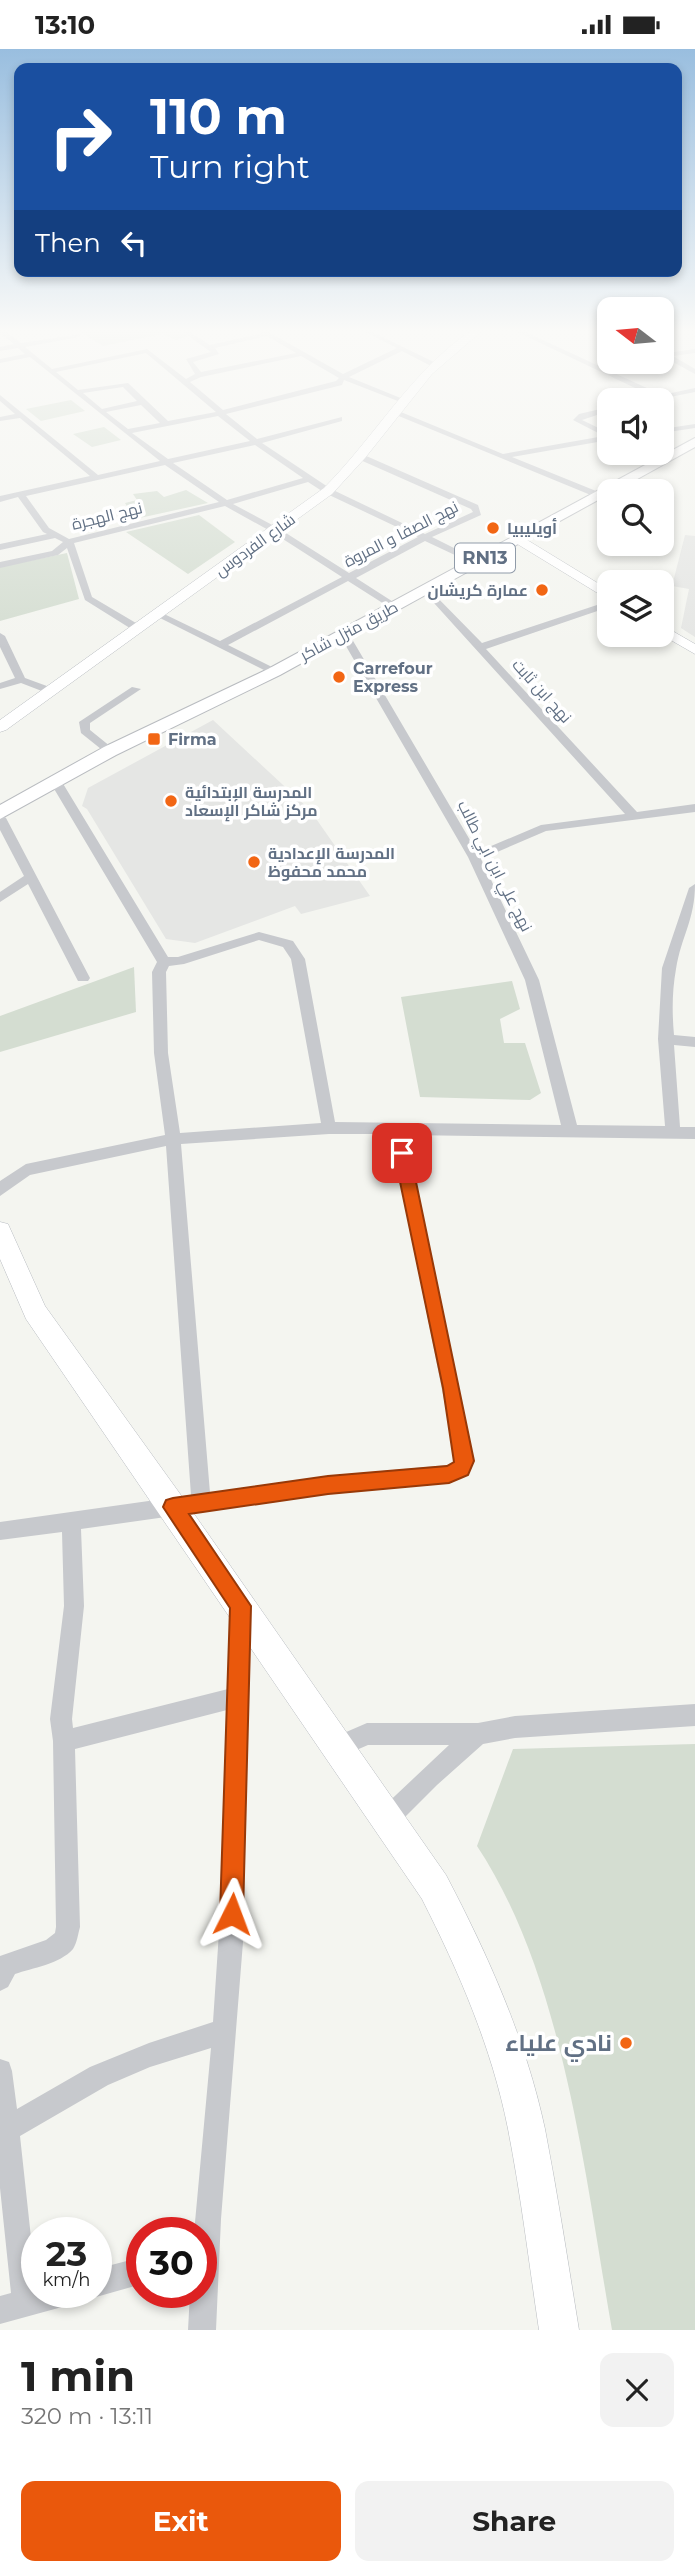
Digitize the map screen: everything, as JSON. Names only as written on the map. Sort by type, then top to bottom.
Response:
[{"type":"main road","name":"طريق منزل شاكر","points":[[627,479],[695,442]]},
{"type":"main road","name":"طريق منزل شاكر","points":[[0,816],[110,751],[274,672],[597,496]]},
{"type":"street","points":[[47,436],[97,478]]},
{"type":"street","points":[[132,436],[226,503],[275,530],[395,607]]},
{"type":"street","points":[[249,436],[328,491],[477,562]]},
{"type":"street","points":[[1,497],[22,495],[168,463],[276,436]]},
{"type":"street","name":"شارع الفردوس","points":[[0,727],[328,491],[361,457],[376,436]]},
{"type":"street","points":[[461,436],[597,495]]},
{"type":"street","points":[[503,456],[597,439]]},
{"type":"street","name":"نهج الصفا و المروة","points":[[221,645],[427,536],[478,513],[475,507],[361,457]]},
{"type":"street","name":"نهج الهجرة","points":[[0,565],[55,553],[69,542],[226,503],[308,479]]},
{"type":"street","points":[[22,495],[46,530],[69,542],[88,598],[137,628]]},
{"type":"street","points":[[0,547],[56,535]]},
{"type":"street","points":[[519,538],[597,588]]},
{"type":"street","name":"نهج ابن ثابت","points":[[427,590],[633,815]]},
{"type":"street","points":[[481,647],[597,608]]},
{"type":"street","points":[[157,614],[274,672]]},
{"type":"street","name":"نهج علي ابن ابي طالب","points":[[344,634],[474,857],[532,980],[571,1133]]},
{"type":"street","points":[[0,636],[20,680]]},
{"type":"street","points":[[674,637],[695,650]]},
{"type":"street","points":[[0,686],[20,680],[51,691]]},
{"type":"street","points":[[110,751],[85,731],[84,722],[136,689]]},
{"type":"street","points":[[57,782],[164,962]]},
{"type":"street","points":[[474,857],[503,848],[533,831],[695,808]]},
{"type":"street","points":[[0,816],[83,978]]},
{"type":"street","points":[[0,898],[30,877]]},
{"type":"street","points":[[673,1132],[665,1039],[669,968],[695,890]]},
{"type":"street","points":[[164,962],[179,961],[259,936],[288,944],[298,959],[329,1128]]},
{"type":"street","points":[[164,962],[159,972],[160,1032],[166,1103],[173,1139],[187,1505]]},
{"type":"street","points":[[665,1039],[695,1042]]},
{"type":"street","points":[[0,1189],[26,1170],[173,1139],[329,1128],[695,1133]]},
{"type":"street","points":[[0,1531],[328,1485],[449,1474],[461,1468],[465,1461],[452,1388],[397,1128]]},
{"type":"street","points":[[0,1231],[36,1312],[187,1505],[241,1606],[434,1887],[467,1951],[496,2023],[526,2127],[559,2330]]},
{"type":"street","points":[[0,1979],[7,1965],[54,1949],[65,1941],[68,1927],[64,1741],[61,1719],[74,1606],[71,1523]]},
{"type":"street","points":[[206,2217],[224,2031],[233,1887],[241,1606]]},
{"type":"street","points":[[64,1741],[237,1697]]},
{"type":"street","points":[[338,1747],[367,1734],[478,1734],[515,1727],[695,1715]]},
{"type":"street","points":[[387,1819],[478,1734]]},
{"type":"street","points":[[6,2129],[99,2076],[149,2055],[224,2031]]},
{"type":"street","points":[[0,2071],[21,2260]]},
{"type":"street","points":[[0,2310],[21,2304]]},
{"type":"street","points":[[202,2308],[202,2330]]},
{"type":"shaded area","points":[[77,436],[116,436],[121,440],[92,447]]},
{"type":"shaded area","points":[[186,490],[208,503],[135,519],[125,503],[137,500],[133,494],[157,491],[164,497]]},
{"type":"shaded area","points":[[199,515],[235,542],[188,574],[126,532]]},
{"type":"shaded area","points":[[685,535],[695,536],[695,637],[681,628],[689,589],[674,586]]},
{"type":"shaded area","points":[[67,553],[79,599],[0,621],[0,567]]},
{"type":"shaded area","points":[[213,720],[310,810],[370,896],[301,914],[295,906],[195,943],[166,939],[87,809],[82,806],[88,788]]},
{"type":"shaded area","points":[[134,967],[136,1012],[0,1052],[0,1016]]},
{"type":"shaded area","points":[[512,981],[520,1009],[500,1019],[504,1043],[525,1043],[541,1093],[530,1100],[420,1097],[401,997]]},
{"type":"shaded area","name":"نادي علياء","points":[[695,1744],[695,2330],[612,2330],[580,2144],[551,2016],[531,1955],[507,1898],[477,1846],[513,1749]]},
{"type":"place","name":"أويليبيا","points":[[493,528]]},
{"type":"place","name":"عمارة كريشان","points":[[542,590]]},
{"type":"place","name":"Carrefour Express","points":[[339,677]]},
{"type":"place","name":"Firma","points":[[154,739]]},
{"type":"place","name":"المدرسة الإبتدائية مركز شاكر الإسعاد","points":[[171,801]]},
{"type":"place","name":"المدرسة الإعدادية محمد محفوظ","points":[[254,862]]},
{"type":"place","name":"نادي علياء","points":[[626,2043]]},
{"type":"route","points":[[232,1914],[241,1606],[173,1507],[328,1485],[449,1474],[461,1468],[465,1461],[452,1388],[402,1153]]}]
